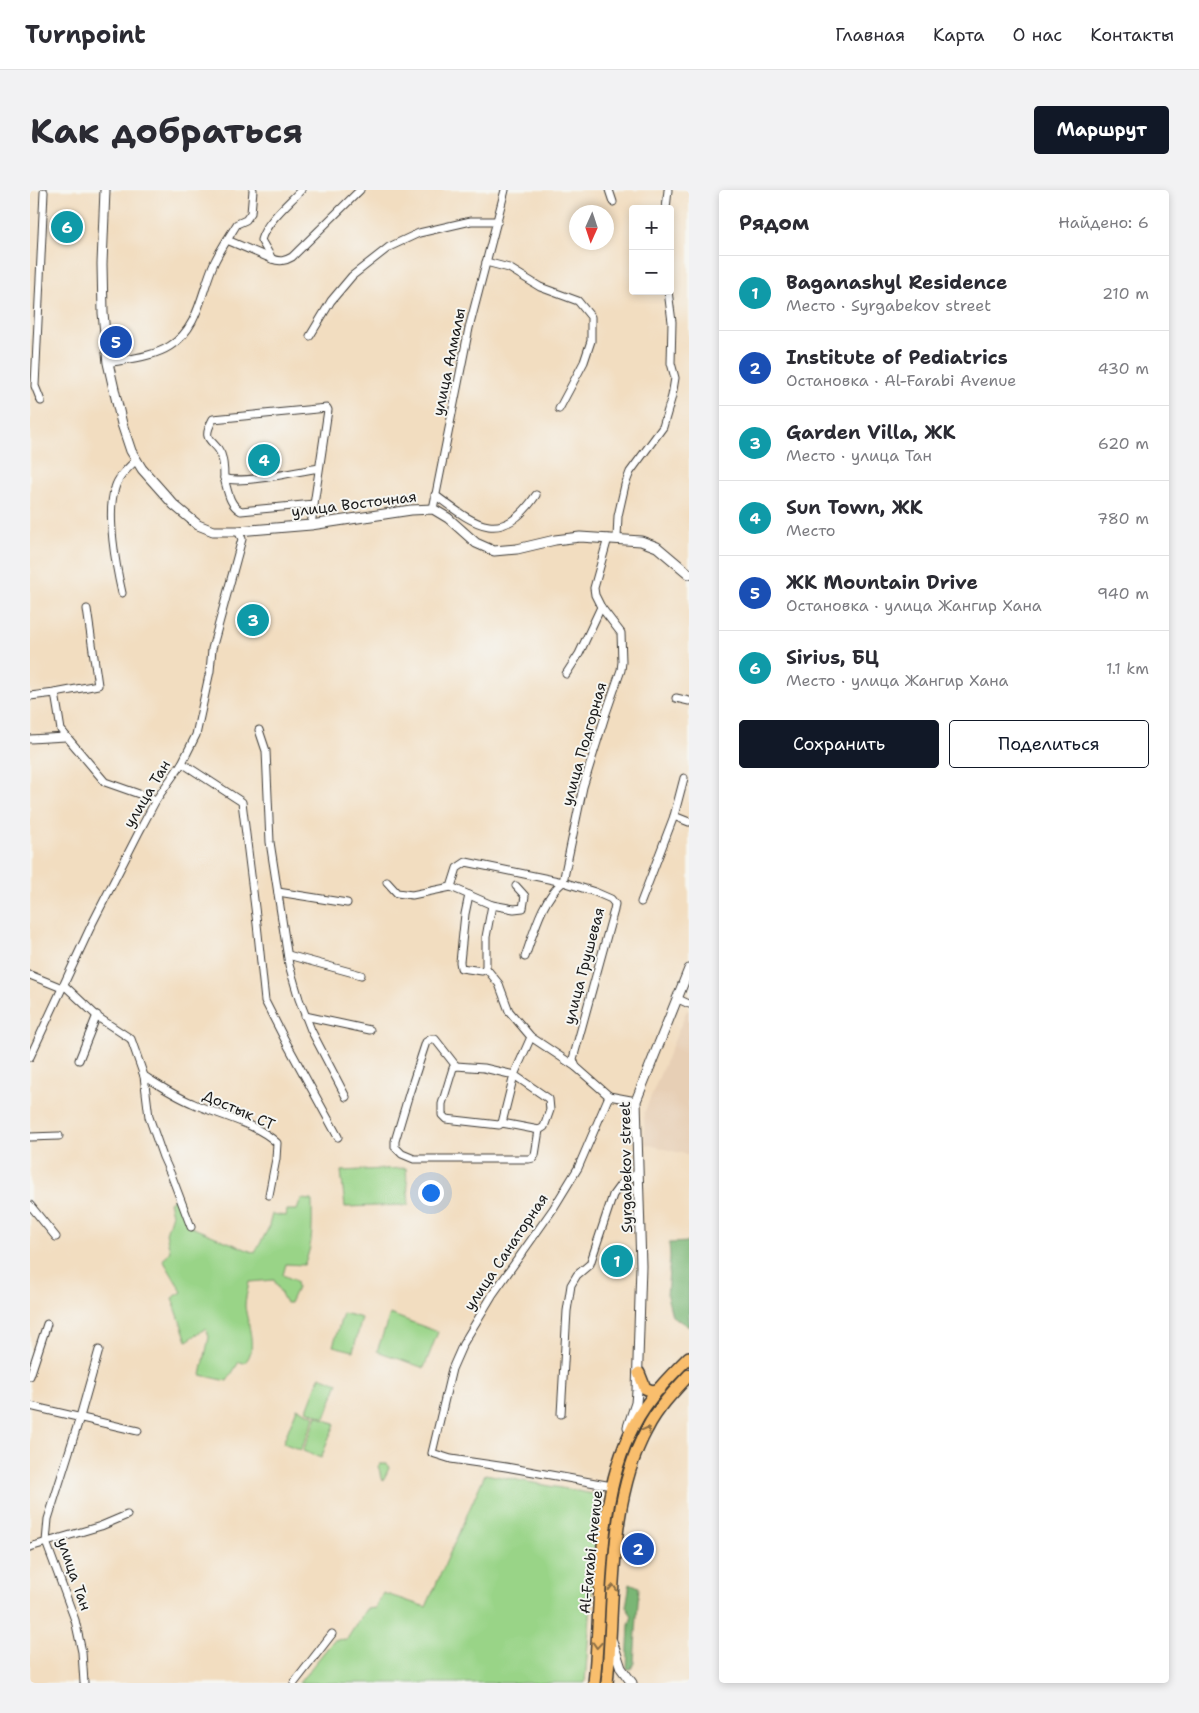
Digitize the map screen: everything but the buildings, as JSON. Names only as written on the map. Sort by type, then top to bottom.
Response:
[{"type":"main road","name":"Al-Farabi Avenue","points":[[594,1683],[605,1530],[612,1486],[634,1426],[660,1389],[689,1357]]},
{"type":"main road","points":[[639,1373],[645,1388],[652,1391],[660,1389]]},
{"type":"main road","name":"Al-Farabi Avenue","points":[[607,1683],[619,1525],[622,1500],[628,1477],[639,1444],[647,1428],[689,1375]]},
{"type":"street","points":[[105,190],[102,264],[103,312],[108,363],[122,424],[136,460],[117,482],[113,499],[114,542],[122,593]]},
{"type":"street","points":[[108,363],[159,352],[171,346],[184,335],[196,315],[214,264],[227,240],[237,224],[246,220],[251,213],[253,190]]},
{"type":"street","points":[[272,259],[261,240],[263,232],[301,190]]},
{"type":"street","points":[[227,240],[278,262],[285,261],[292,257],[360,190]]},
{"type":"street","name":"улица Алмалы","points":[[433,509],[469,328],[506,190]]},
{"type":"street","points":[[609,190],[613,202]]},
{"type":"street","points":[[666,205],[668,190]]},
{"type":"street","points":[[41,401],[35,386],[44,192]]},
{"type":"street","points":[[310,336],[331,301],[352,276],[390,247],[419,233],[471,221],[498,221]]},
{"type":"street","points":[[486,262],[509,268],[540,288],[578,301],[591,317],[591,341],[584,362],[559,409]]},
{"type":"street","name":"улица Подгорная","points":[[525,957],[538,921],[549,900],[563,882],[583,787],[622,662],[621,633],[600,607],[594,588],[612,538],[620,501],[630,472],[663,427],[672,396],[675,378],[671,362],[672,322],[669,295]]},
{"type":"street","points":[[310,524],[314,504],[328,410],[325,407],[213,419],[208,434],[210,443],[218,449],[222,457],[224,478],[230,499],[235,508],[241,512],[314,504]]},
{"type":"street","name":"улица Восточная","points":[[136,460],[187,518],[206,529],[214,531],[238,531],[310,524],[412,510],[433,509],[448,518],[476,543],[494,552],[580,537],[641,541],[657,547],[689,574]]},
{"type":"street","points":[[224,478],[234,481],[319,468]]},
{"type":"street","points":[[435,495],[469,520],[492,526],[509,523],[526,510],[536,494]]},
{"type":"street","name":"улица Тан","points":[[30,1056],[92,924],[156,800],[182,764],[196,735],[200,723],[212,649],[242,539],[238,531]]},
{"type":"street","points":[[566,674],[579,654],[600,607]]},
{"type":"street","points":[[30,696],[98,685],[87,609]]},
{"type":"street","points":[[55,693],[61,730],[106,782],[156,800]]},
{"type":"street","points":[[676,698],[689,701]]},
{"type":"street","points":[[259,730],[266,751],[270,842],[288,955],[305,1016],[346,1096]]},
{"type":"street","points":[[30,739],[66,736]]},
{"type":"street","points":[[182,764],[242,802],[258,924],[265,1001],[338,1137]]},
{"type":"street","points":[[641,902],[674,816],[684,778]]},
{"type":"street","points":[[674,816],[689,822]]},
{"type":"street","name":"улица Грушевая","points":[[451,887],[457,868],[466,862],[563,882],[612,899],[615,904],[594,990],[573,1059],[576,1067]]},
{"type":"street","points":[[387,882],[397,893],[412,895],[451,887],[492,905],[514,909],[523,908],[526,896],[516,886]]},
{"type":"street","points":[[278,892],[347,902]]},
{"type":"street","points":[[469,895],[465,914],[461,968],[482,972],[486,968]]},
{"type":"street","points":[[492,905],[486,937],[486,968],[499,984],[509,1011],[531,1037],[576,1067],[609,1096],[636,1101]]},
{"type":"street","points":[[288,955],[361,976]]},
{"type":"street","name":"Syrgabekov street","points":[[612,1486],[620,1448],[636,1403],[639,1373],[641,1266],[636,1101],[689,969]]},
{"type":"street","points":[[30,975],[63,986],[96,1015],[131,1039],[144,1076],[149,1117],[163,1158],[191,1227]]},
{"type":"street","points":[[678,999],[689,1004]]},
{"type":"street","points":[[80,1060],[96,1015]]},
{"type":"street","points":[[305,1016],[370,1030]]},
{"type":"street","points":[[502,1122],[514,1075],[531,1037]]},
{"type":"street","points":[[456,1066],[453,1068],[442,1104],[442,1115],[446,1119],[499,1125],[502,1122],[539,1130],[544,1127],[550,1110],[549,1099],[514,1075],[484,1068],[456,1066],[435,1039],[431,1039],[426,1042],[395,1142],[395,1148],[402,1154],[414,1159],[529,1159],[535,1155],[539,1130]]},
{"type":"street","name":"Достык СТ","points":[[144,1076],[193,1104],[238,1121],[270,1136],[276,1142],[276,1160],[269,1195]]},
{"type":"street","name":"улица Санаторная","points":[[609,1096],[578,1168],[553,1209],[493,1294],[463,1344],[452,1369],[432,1453],[612,1486]]},
{"type":"street","points":[[30,1137],[59,1136]]},
{"type":"street","points":[[561,1414],[567,1311],[571,1285],[577,1275],[590,1264],[613,1195],[621,1184],[638,1173]]},
{"type":"street","points":[[30,1205],[56,1237]]},
{"type":"street","points":[[30,1376],[47,1324]]},
{"type":"street","name":"улица Тан","points":[[84,1683],[82,1652],[75,1620],[46,1542],[48,1519],[99,1350]]},
{"type":"street","points":[[30,1406],[138,1431]]},
{"type":"street","points":[[30,1547],[101,1526],[127,1515]]},
{"type":"street","points":[[294,1683],[332,1634]]},
{"type":"street","points":[[611,1636],[620,1668],[632,1683]]},
{"type":"shaded area","points":[[687,1010],[689,1011],[689,1155],[645,1144],[644,1113]]},
{"type":"green space","points":[[406,1168],[409,1205],[345,1207],[341,1171]]},
{"type":"green space","points":[[178,1195],[191,1227],[255,1253],[268,1229],[272,1214],[286,1216],[287,1210],[297,1210],[301,1199],[312,1200],[312,1233],[304,1265],[286,1264],[283,1275],[296,1281],[297,1288],[290,1303],[286,1303],[274,1280],[249,1282],[245,1306],[251,1336],[251,1351],[244,1363],[239,1362],[227,1381],[201,1375],[209,1337],[206,1328],[187,1341],[172,1298],[182,1292],[163,1260],[170,1251],[166,1233],[172,1214],[169,1202]]},
{"type":"green space","points":[[689,1242],[689,1327],[672,1316],[667,1296],[669,1243]]},
{"type":"green space","points":[[343,1313],[362,1318],[353,1351],[333,1346]]},
{"type":"green space","points":[[390,1314],[438,1332],[424,1368],[377,1351]]},
{"type":"green space","points":[[320,1376],[338,1383],[325,1418],[307,1410]]},
{"type":"green space","points":[[297,1408],[315,1416],[301,1450],[283,1443]]},
{"type":"green space","points":[[317,1416],[335,1424],[321,1458],[303,1451]]},
{"type":"green space","points":[[636,1431],[639,1432],[625,1472],[602,1683],[598,1683],[611,1534],[623,1471]]},
{"type":"green space","points":[[380,1464],[387,1464],[389,1468],[383,1481],[378,1466]]},
{"type":"green space","points":[[485,1474],[599,1495],[585,1683],[299,1683],[334,1640],[347,1639],[366,1609],[375,1608],[383,1593],[426,1607]]},
{"type":"green space","points":[[630,1583],[639,1587],[634,1663],[631,1669],[627,1669],[629,1625],[632,1616],[626,1607]]},
{"type":"place","name":"Sirius, БЦ","points":[[67,227]]},
{"type":"place","name":"ЖК Mountain Drive","points":[[116,342]]},
{"type":"place","name":"Sun Town, ЖК","points":[[264,460]]},
{"type":"place","name":"Garden Villa, ЖК","points":[[253,620]]},
{"type":"place","name":"Baganashyl Residence","points":[[617,1261]]},
{"type":"place","name":"Institute of Pediatrics","points":[[638,1549]]}]
